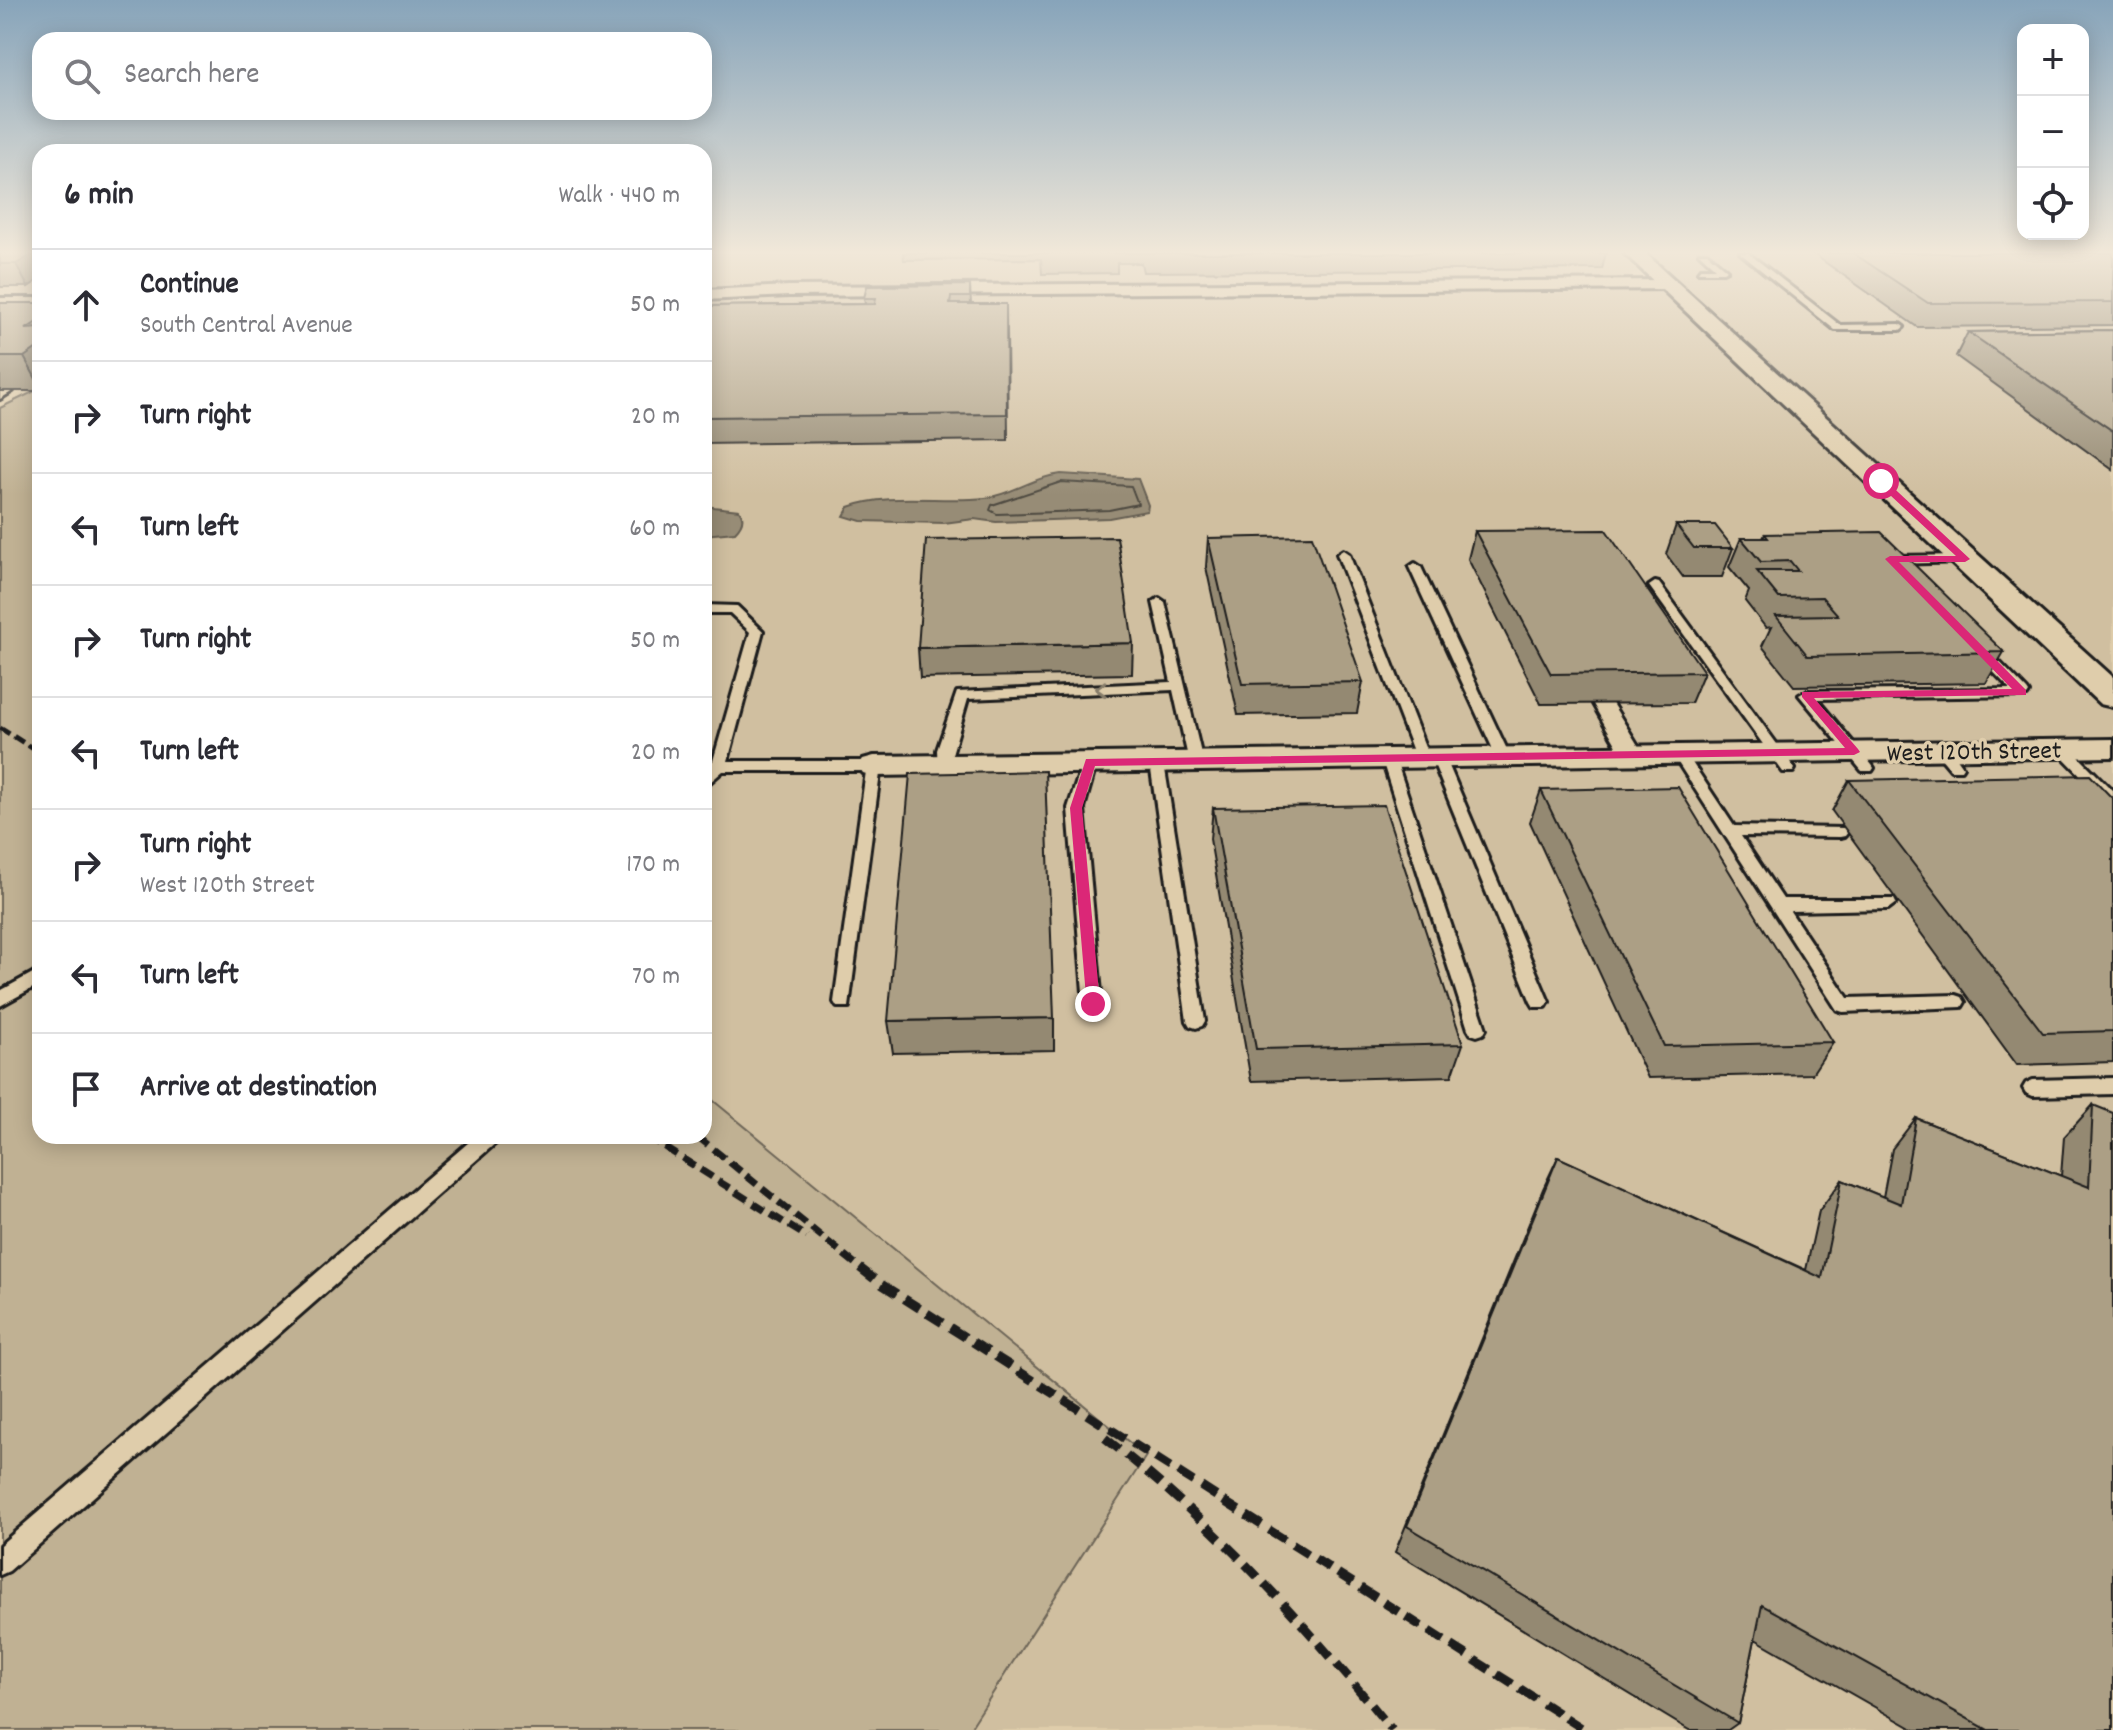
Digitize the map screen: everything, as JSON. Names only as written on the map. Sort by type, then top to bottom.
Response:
[{"type":"street","points":[[1721,334],[2113,696]]},
{"type":"street","points":[[1603,704],[1633,755]]},
{"type":"street","name":"West 120th Street","points":[[874,766],[943,757],[1157,763],[1633,755],[1783,761],[1948,759],[2113,748]]},
{"type":"lane","points":[[1343,554],[1540,1002]]},
{"type":"lane","points":[[1901,570],[1890,559],[1965,559]]},
{"type":"lane","points":[[1415,567],[1504,758]]},
{"type":"lane","points":[[1655,586],[1783,761]]},
{"type":"lane","points":[[1159,602],[1196,762]]},
{"type":"lane","points":[[712,609],[733,609],[757,631],[712,766],[874,766],[843,1002]]},
{"type":"lane","points":[[1861,760],[1806,695],[2022,693],[1967,637]]},
{"type":"lane","points":[[943,757],[962,695],[1179,686]]},
{"type":"lane","points":[[2063,749],[2113,800]]},
{"type":"lane","points":[[1680,755],[1843,1005],[1956,1002]]},
{"type":"lane","points":[[1389,760],[1477,1029]]},
{"type":"lane","points":[[1090,762],[1076,808],[1093,1004]]},
{"type":"lane","points":[[1157,763],[1196,1021]]},
{"type":"lane","points":[[1730,831],[1840,832]]},
{"type":"lane","points":[[1779,905],[1888,903]]},
{"type":"lane","points":[[0,999],[32,981]]},
{"type":"lane","points":[[2033,1088],[2113,1086]]},
{"type":"lane","points":[[0,1562],[481,1144]]},
{"type":"shaded area","points":[[712,334],[2113,334],[2113,1730],[969,1730],[1146,1456],[712,1100]]},
{"type":"shaded area","points":[[32,392],[32,1144],[712,1144],[712,1100],[1146,1456],[969,1730],[0,1730],[0,408]]},
{"type":"water","points":[[1061,474],[1138,479],[1148,505],[1147,511],[1109,518],[996,522],[974,519],[944,523],[861,521],[844,516],[849,507],[881,500],[985,498]]},
{"type":"water","points":[[712,507],[739,510],[741,525],[735,532],[712,534]]},
{"type":"building","points":[[0,334],[32,334],[32,352],[24,357],[0,357]]},
{"type":"building","points":[[712,334],[1006,334],[1007,414],[712,417]]},
{"type":"building","points":[[1971,334],[2113,334],[2113,431]]},
{"type":"building","points":[[1676,525],[1715,525],[1733,548],[1694,548]]},
{"type":"building","points":[[1606,530],[1704,672],[1551,674],[1475,531]]},
{"type":"building","points":[[1881,532],[2004,652],[1808,656],[1776,616],[1838,615],[1822,597],[1779,598],[1757,571],[1798,571],[1790,561],[1761,562],[1741,538],[1768,538],[1765,534]]},
{"type":"building","points":[[1312,536],[1363,682],[1242,684],[1208,538]]},
{"type":"building","points":[[1117,537],[1133,643],[918,648],[926,540]]},
{"type":"building","points":[[1045,771],[1054,1018],[888,1021],[910,774]]},
{"type":"building","points":[[2090,775],[2113,799],[2113,1031],[2043,1033],[1849,780]]},
{"type":"building","points":[[1678,787],[1833,1042],[1664,1046],[1541,790]]},
{"type":"building","points":[[1384,805],[1463,1044],[1256,1049],[1213,808]]},
{"type":"building","points":[[2093,1105],[2113,1113],[2113,1730],[1988,1730],[1762,1605],[1738,1723],[1407,1526],[1558,1157],[1822,1278],[1842,1180],[1901,1204],[1916,1118],[2089,1187]]},
{"type":"railway","points":[[0,728],[32,748]]},
{"type":"railway","points":[[660,1144],[807,1237]]},
{"type":"railway","points":[[707,1144],[863,1270]]},
{"type":"railway","points":[[860,1268],[1585,1730]]},
{"type":"railway","points":[[1105,1438],[1184,1504],[1257,1576],[1326,1651],[1392,1730]]},
{"type":"route","points":[[1093,1004],[1076,808],[1090,762],[1854,752],[1806,695],[2022,693],[1890,559],[1965,559],[1881,481]]}]
